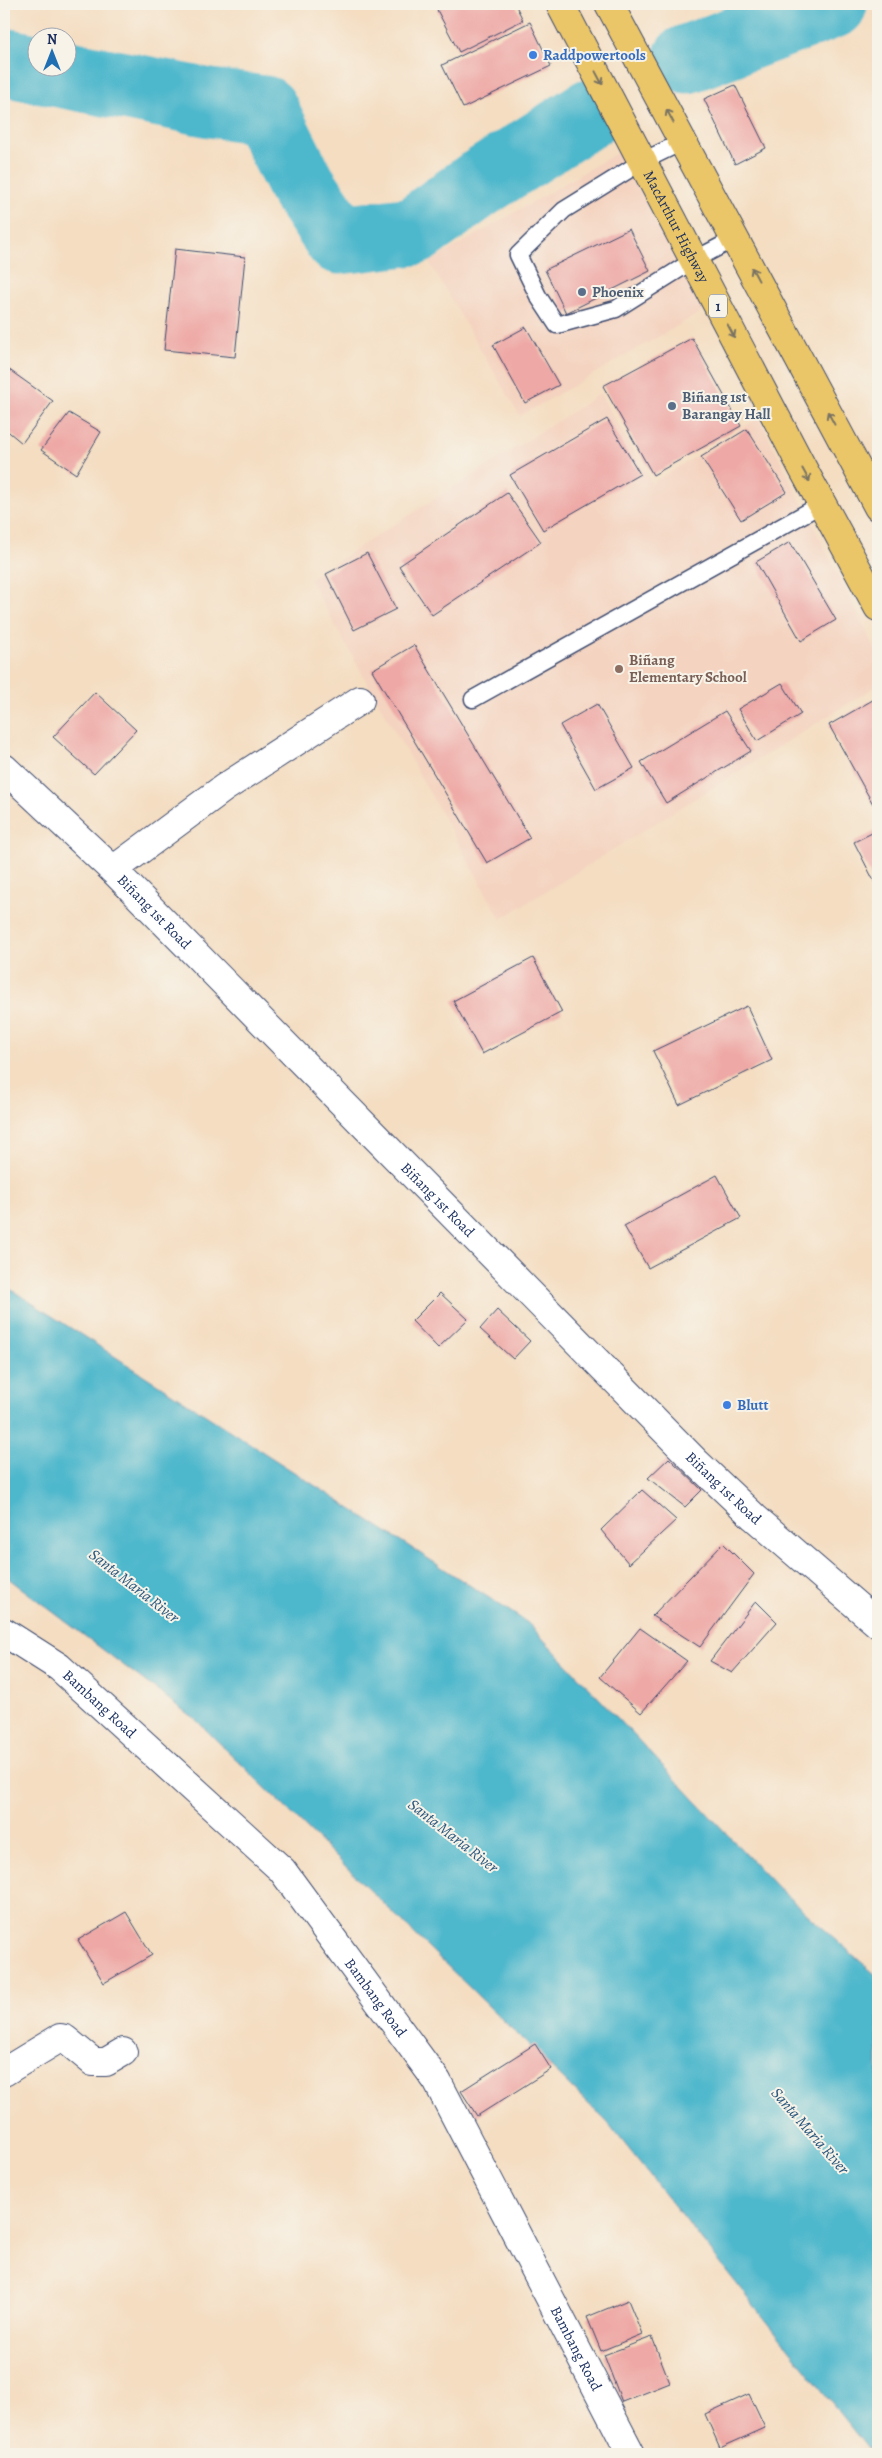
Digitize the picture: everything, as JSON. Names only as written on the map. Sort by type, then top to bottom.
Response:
[{"type":"highway","name":"MacArthur Highway","points":[[560,4],[878,607]]},
{"type":"highway","points":[[609,4],[736,238],[878,507]]},
{"type":"street","points":[[113,870],[224,788],[360,700]]},
{"type":"street","name":"Biñang 1st Road","points":[[4,768],[113,870],[697,1463],[754,1517],[878,1624]]},
{"type":"street","name":"Bambang Road","points":[[4,1632],[59,1667],[282,1870],[437,2081],[632,2454]]},
{"type":"street","points":[[4,2072],[60,2038],[65,2039],[93,2062],[106,2062],[122,2052]]},
{"type":"lane","points":[[684,141],[643,160],[564,210],[518,255],[538,296],[557,325],[616,309],[694,260],[736,238]]},
{"type":"lane","points":[[473,698],[822,504]]},
{"type":"shaded area","points":[[619,152],[703,311],[520,416],[429,262]]},
{"type":"shaded area","name":"Biñang Elementary School","points":[[600,394],[652,483],[759,418],[878,654],[878,685],[501,919],[309,579]]},
{"type":"water","name":"Santa Maria River","points":[[4,1285],[528,1623],[777,1887],[878,1977],[878,2454],[873,2454],[608,2123],[196,1720],[4,1575]]},
{"type":"building","points":[[449,4],[515,4],[523,20],[459,52],[437,10]]},
{"type":"building","points":[[530,22],[551,66],[463,108],[442,65]]},
{"type":"building","points":[[735,85],[766,148],[735,164],[704,99]]},
{"type":"building","name":"Phoenix","points":[[629,229],[650,271],[566,313],[545,270]]},
{"type":"building","points":[[175,249],[245,257],[235,357],[164,350]]},
{"type":"building","points":[[526,327],[559,385],[525,403],[493,345]]},
{"type":"building","name":"Biñang 1st Barangay Hall","points":[[692,338],[741,426],[653,475],[603,386]]},
{"type":"building","points":[[8,369],[53,401],[22,443],[4,428],[4,375]]},
{"type":"building","points":[[69,413],[101,432],[76,474],[41,450]]},
{"type":"building","points":[[607,419],[640,474],[543,530],[510,475]]},
{"type":"building","points":[[747,429],[787,492],[741,520],[701,457]]},
{"type":"building","points":[[507,493],[541,542],[432,615],[399,566]]},
{"type":"building","points":[[790,542],[836,620],[801,641],[756,562]]},
{"type":"building","points":[[367,553],[396,609],[354,630],[326,574]]},
{"type":"building","points":[[414,645],[530,838],[487,863],[372,670]]},
{"type":"building","points":[[782,683],[801,714],[757,741],[738,709]]},
{"type":"building","points":[[95,692],[136,730],[94,774],[53,737]]},
{"type":"building","points":[[878,697],[878,801],[873,804],[829,725]]},
{"type":"building","points":[[597,704],[634,768],[596,789],[560,725]]},
{"type":"building","points":[[725,711],[751,751],[666,803],[641,762]]},
{"type":"building","points":[[878,830],[878,889],[854,842]]},
{"type":"building","points":[[533,958],[562,1012],[482,1054],[453,1001]]},
{"type":"building","points":[[747,1006],[772,1060],[679,1105],[653,1051]]},
{"type":"building","points":[[717,1175],[741,1218],[648,1268],[624,1226]]},
{"type":"building","points":[[440,1293],[468,1319],[438,1348],[412,1321]]},
{"type":"building","points":[[497,1310],[530,1341],[513,1359],[480,1329]]},
{"type":"building","points":[[669,1458],[702,1490],[685,1507],[648,1478]]},
{"type":"building","points":[[642,1490],[676,1520],[629,1564],[601,1530]]},
{"type":"building","points":[[723,1543],[754,1574],[700,1647],[652,1616]]},
{"type":"building","points":[[756,1601],[777,1622],[732,1673],[710,1661]]},
{"type":"building","points":[[640,1628],[687,1661],[641,1713],[600,1677]]},
{"type":"building","points":[[126,1912],[152,1955],[104,1983],[78,1940]]},
{"type":"building","points":[[535,2044],[551,2069],[477,2116],[461,2091]]},
{"type":"building","points":[[628,2300],[642,2334],[601,2351],[587,2317]]},
{"type":"building","points":[[652,2337],[670,2383],[622,2402],[604,2355]]},
{"type":"building","points":[[749,2394],[765,2428],[720,2448],[705,2414]]},
{"type":"waterway","points":[[687,59],[833,4]]},
{"type":"waterway","points":[[4,62],[210,103],[264,110],[300,182],[339,240],[414,231],[479,184],[590,113]]},
{"type":"place","name":"Raddpowertools","points":[[533,55]]},
{"type":"place","name":"Phoenix","points":[[582,292]]},
{"type":"place","name":"Biñang 1st Barangay Hall","points":[[672,406]]},
{"type":"place","name":"Biñang Elementary School","points":[[619,669]]},
{"type":"place","name":"Blutt","points":[[727,1405]]}]
